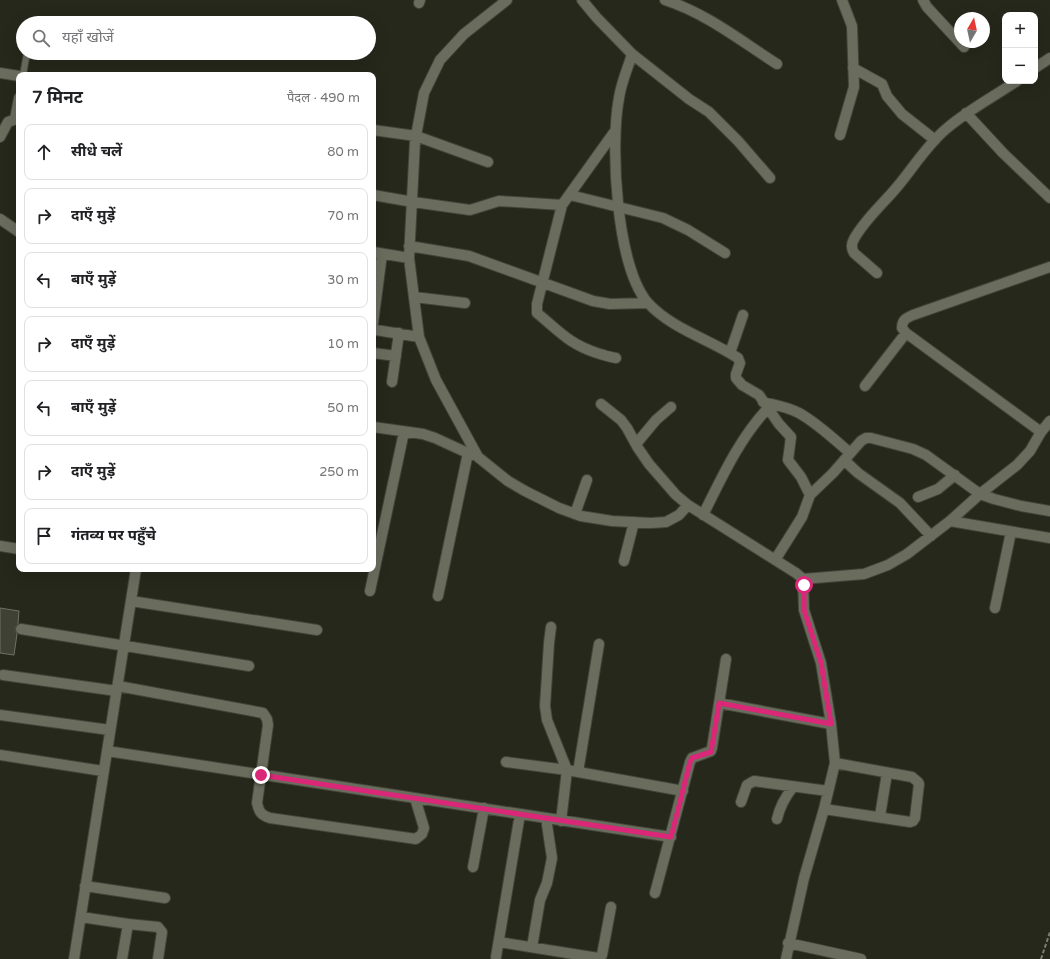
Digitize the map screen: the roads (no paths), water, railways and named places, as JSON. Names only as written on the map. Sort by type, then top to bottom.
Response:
[{"type":"street","points":[[478,457],[436,380],[419,337],[409,258],[416,136],[424,94],[440,60],[464,34],[507,0]]},
{"type":"street","points":[[582,0],[597,18],[632,54],[689,99],[709,112],[738,141],[770,178]]},
{"type":"street","points":[[665,0],[705,17],[777,64]]},
{"type":"street","points":[[840,135],[854,87],[852,26],[842,0]]},
{"type":"street","points":[[923,0],[926,7],[954,36]]},
{"type":"street","points":[[632,54],[619,96],[614,131],[618,208],[630,267],[635,282],[648,303],[662,317],[738,358],[740,363],[736,378],[742,384],[759,395],[779,424],[791,436],[788,460],[801,476],[810,495]]},
{"type":"street","points":[[1038,66],[1050,58]]},
{"type":"street","points":[[853,68],[882,84],[887,96],[902,114],[935,140]]},
{"type":"street","points":[[0,73],[16,76]]},
{"type":"street","points":[[877,273],[854,253],[852,249],[853,240],[860,229],[935,140],[966,113],[1012,84]]},
{"type":"street","points":[[966,113],[1003,153],[1050,198]]},
{"type":"street","points":[[0,137],[8,122],[16,119]]},
{"type":"street","points":[[376,130],[416,136],[488,162]]},
{"type":"street","points":[[614,131],[562,206],[537,304],[537,313],[567,339],[582,348],[616,358]]},
{"type":"street","points":[[570,195],[663,218],[725,253]]},
{"type":"street","points":[[376,196],[470,210],[499,201],[562,206]]},
{"type":"street","points":[[0,219],[16,230]]},
{"type":"street","points":[[410,246],[468,256],[601,303],[648,303]]},
{"type":"street","points":[[376,281],[378,253],[409,258]]},
{"type":"street","points":[[1041,432],[906,333],[902,328],[902,323],[905,319],[1050,267]]},
{"type":"street","points":[[414,297],[465,303]]},
{"type":"street","points":[[730,353],[743,315]]},
{"type":"street","points":[[376,330],[419,337]]},
{"type":"street","points":[[865,386],[906,333]]},
{"type":"street","points":[[392,382],[399,334]]},
{"type":"street","points":[[376,353],[396,356]]},
{"type":"street","points":[[601,404],[621,420],[650,464],[676,495],[703,515],[803,579],[864,574],[888,565],[907,554],[950,521],[980,494],[1017,465],[1030,451],[1041,432],[1049,423]]},
{"type":"street","points":[[766,405],[786,407],[799,413],[812,422],[847,456],[858,473],[900,503],[931,536]]},
{"type":"street","points":[[703,515],[737,449],[766,405]]},
{"type":"street","points":[[636,444],[656,420],[671,407]]},
{"type":"street","points":[[376,427],[423,434],[435,438],[478,457],[508,481],[525,491],[559,508],[581,516],[612,521],[651,523],[666,522],[679,515],[688,505]]},
{"type":"street","points":[[376,563],[404,432]]},
{"type":"street","points":[[775,560],[802,517],[810,495],[833,473],[861,441],[866,438],[919,451],[980,494],[994,499],[1050,511]]},
{"type":"street","points":[[438,596],[468,453]]},
{"type":"street","points":[[918,497],[938,489],[955,475]]},
{"type":"street","points":[[575,514],[588,480]]},
{"type":"street","points":[[950,521],[1050,538]]},
{"type":"street","points":[[624,561],[634,522]]},
{"type":"street","points":[[995,608],[1011,532]]},
{"type":"street","points":[[0,546],[16,549]]},
{"type":"street","points":[[74,959],[136,572]]},
{"type":"street","points":[[370,591],[374,572]]},
{"type":"street","points":[[786,959],[788,943],[804,878],[824,809],[835,763],[831,724],[821,663],[804,610],[803,579]]},
{"type":"street","points":[[131,601],[317,630]]},
{"type":"street","points":[[551,627],[545,706],[547,720],[568,770],[561,820]]},
{"type":"street","points":[[21,629],[124,647],[249,666]]},
{"type":"street","points":[[578,772],[599,644]]},
{"type":"street","points":[[655,893],[692,758],[711,752],[726,659]]},
{"type":"street","points":[[3,675],[117,689],[263,713],[267,719],[268,725],[257,803],[258,811],[263,816],[416,840],[422,834],[424,828],[415,798]]},
{"type":"street","points":[[719,703],[831,724]]},
{"type":"street","points":[[0,715],[110,730]]},
{"type":"street","points":[[107,751],[671,837]]},
{"type":"street","points":[[0,755],[103,771]]},
{"type":"street","points":[[506,762],[568,770],[683,791]]},
{"type":"street","points":[[824,809],[880,816],[910,822],[915,818],[918,782],[912,777],[835,763]]},
{"type":"street","points":[[880,816],[887,773]]},
{"type":"street","points":[[741,802],[747,785],[754,781],[793,787],[800,786],[828,791]]},
{"type":"street","points":[[777,818],[780,806],[786,795],[793,787]]},
{"type":"street","points":[[474,866],[484,808]]},
{"type":"street","points":[[496,957],[520,814]]},
{"type":"street","points":[[532,947],[540,900],[547,883],[552,858],[546,818]]},
{"type":"street","points":[[85,886],[165,898]]},
{"type":"street","points":[[499,942],[598,958],[602,955],[610,907]]},
{"type":"street","points":[[81,917],[158,927],[162,932],[158,959]]},
{"type":"street","points":[[122,959],[128,924]]},
{"type":"street","points":[[788,943],[826,955],[861,959]]},
{"type":"lane","points":[[24,72],[26,60]]}]
